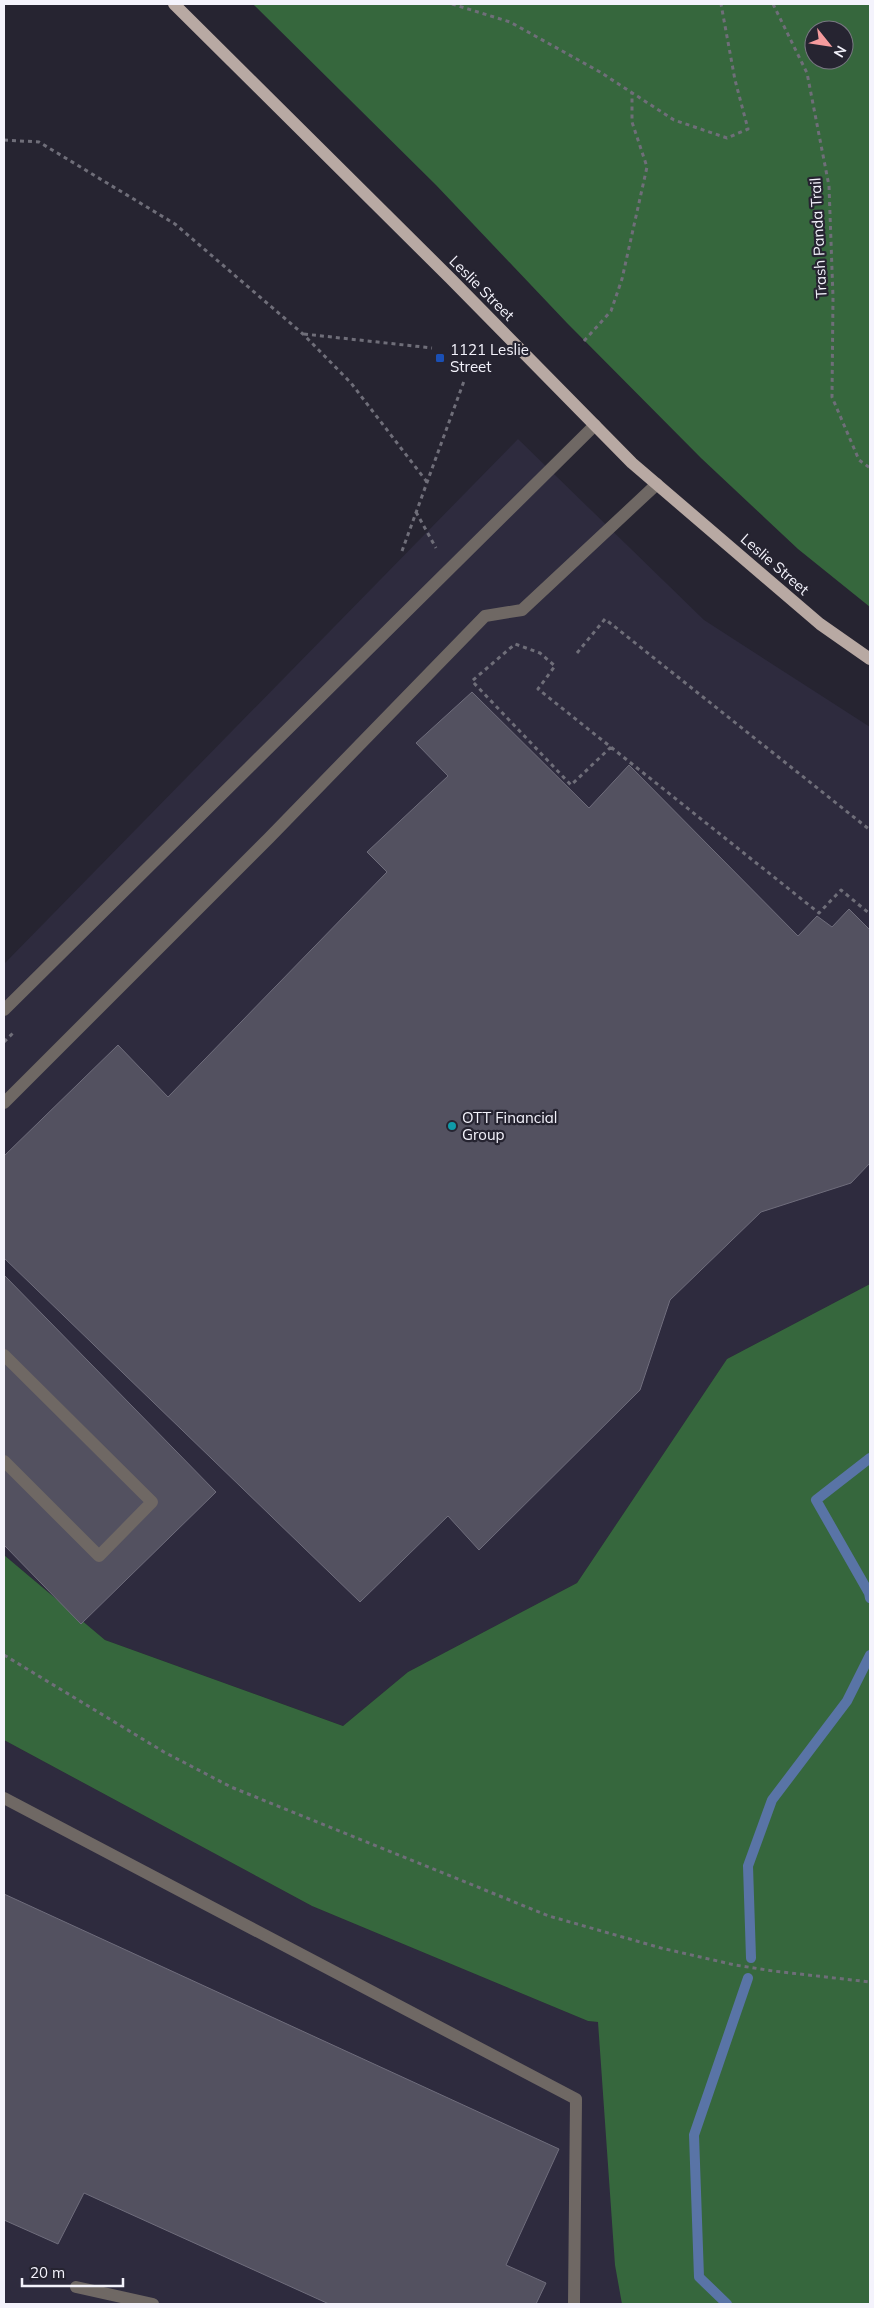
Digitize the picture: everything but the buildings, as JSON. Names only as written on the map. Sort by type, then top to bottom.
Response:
[{"type":"main road","name":"Leslie Street","points":[[174,4],[443,271],[632,463],[820,624],[870,659]]},
{"type":"lane","points":[[4,1010],[595,426]]},
{"type":"lane","points":[[4,1103],[269,838],[485,616],[522,610],[657,484]]},
{"type":"lane","points":[[4,1355],[152,1502],[99,1556],[4,1461]]},
{"type":"lane","points":[[4,1798],[576,2099],[574,2304]]},
{"type":"lane","points":[[76,2287],[153,2304]]},
{"type":"path","points":[[452,4],[510,22],[600,72],[674,120],[727,138],[748,129],[735,80],[721,4]]},
{"type":"path","name":"Trash Panda Trail","points":[[773,4],[807,73],[829,186],[833,297],[832,397],[858,460],[870,468]]},
{"type":"path","points":[[584,341],[611,311],[622,279],[647,167],[632,122],[632,92]]},
{"type":"path","points":[[4,140],[39,142],[175,224],[303,334],[351,382],[427,482]]},
{"type":"path","points":[[303,334],[432,348]]},
{"type":"path","points":[[402,551],[464,381]]},
{"type":"path","points":[[416,511],[448,571]]},
{"type":"path","points":[[577,653],[605,619],[870,830]]},
{"type":"path","points":[[611,747],[571,785],[472,681],[515,644],[540,653],[555,666],[538,689],[820,913],[840,890],[870,914]]},
{"type":"path","points":[[4,1655],[164,1752],[231,1787],[549,1916],[661,1948],[717,1961],[773,1971],[870,1982]]},
{"type":"shaded area","points":[[518,439],[704,620],[870,727],[870,1284],[727,1359],[577,1583],[408,1672],[343,1726],[105,1640],[4,1555],[4,964]]},
{"type":"shaded area","points":[[4,1740],[312,1906],[588,2021],[870,2051],[870,2304],[4,2304]]},
{"type":"green space","points":[[253,4],[870,4],[870,607],[798,549],[701,458],[567,323],[436,185]]},
{"type":"green space","points":[[870,1284],[870,2304],[622,2304],[615,2265],[598,2022],[588,2021],[312,1906],[4,1740],[4,1555],[105,1640],[343,1726],[408,1672],[577,1583],[727,1359]]},
{"type":"waterway","points":[[870,1458],[816,1500],[869,1593],[870,1598]]},
{"type":"waterway","points":[[751,1958],[748,1866],[772,1800],[847,1701],[870,1655]]},
{"type":"waterway","points":[[727,2304],[699,2277],[694,2135],[748,1978]]},
{"type":"place","name":"1121 Leslie Street","points":[[440,358]]},
{"type":"place","name":"OTT Financial Group","points":[[452,1126]]}]
